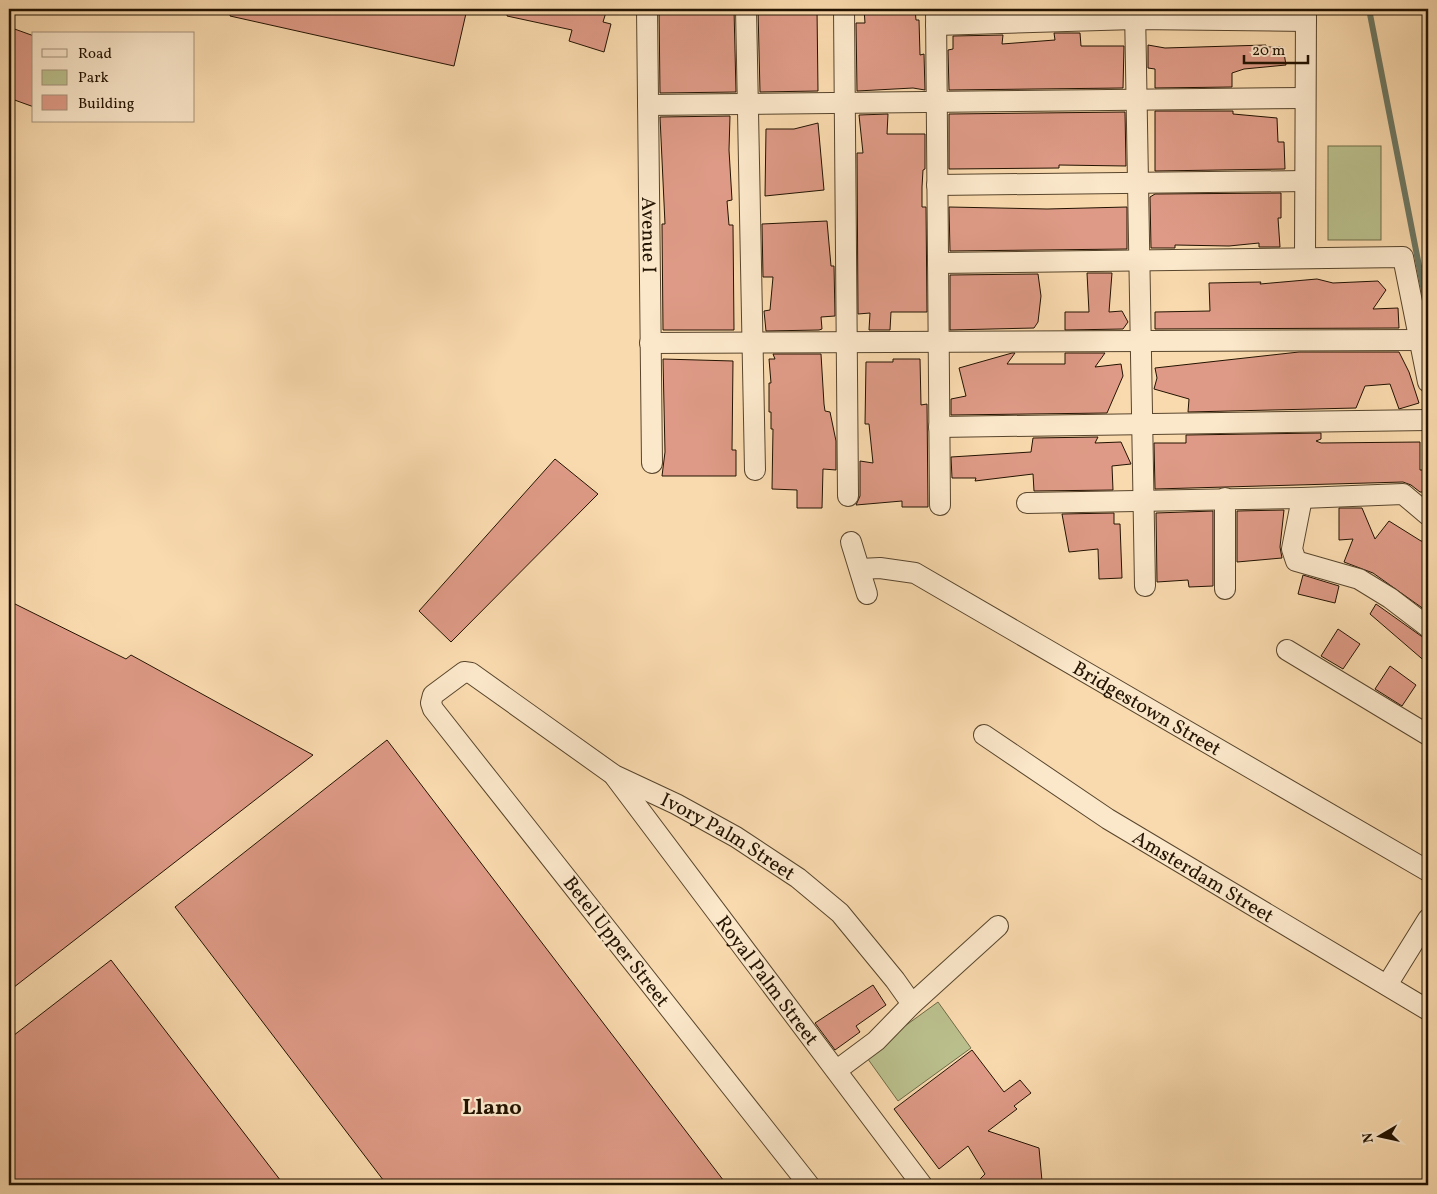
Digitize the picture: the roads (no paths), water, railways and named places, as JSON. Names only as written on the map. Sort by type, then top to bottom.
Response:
[{"type":"street","name":"Avenue I","points":[[647,9],[652,463]]},
{"type":"street","points":[[746,9],[755,470]]},
{"type":"street","points":[[844,9],[848,496]]},
{"type":"street","points":[[1135,14],[1145,586]]},
{"type":"street","points":[[940,505],[936,17],[1135,14],[1306,15],[1305,258]]},
{"type":"street","points":[[648,105],[1305,98]]},
{"type":"street","points":[[938,185],[1138,181],[1305,181]]},
{"type":"street","points":[[938,263],[1403,257],[1428,382]]},
{"type":"street","points":[[650,343],[1419,340]]},
{"type":"street","points":[[939,427],[1428,420]]},
{"type":"street","points":[[1027,503],[1302,498],[1403,494],[1428,515]]},
{"type":"street","points":[[1224,498],[1224,589]]},
{"type":"street","points":[[1302,498],[1292,549],[1296,561],[1359,579],[1390,598],[1428,627]]},
{"type":"street","points":[[851,542],[867,594]]},
{"type":"street","name":"Bridgestown Street","points":[[860,570],[880,568],[915,573],[1428,870]]},
{"type":"street","points":[[1287,650],[1428,735]]},
{"type":"street","name":"Ivory Palm Street","points":[[433,695],[464,672],[471,672],[614,775],[676,804],[736,837],[798,878],[840,913],[895,980],[912,1004]]},
{"type":"street","name":"Betel Upper Street","points":[[433,695],[431,703],[433,709],[809,1185]]},
{"type":"street","name":"Amsterdam Street","points":[[984,735],[1108,819],[1428,1010]]},
{"type":"street","name":"Royal Palm Street","points":[[614,775],[922,1185]]},
{"type":"street","points":[[1387,985],[1428,919]]},
{"type":"street","points":[[837,1070],[876,1041],[912,1004],[998,926]]},
{"type":"waterway","points":[[1369,9],[1428,312]]},
{"type":"district","name":"Llano","points":[[492,1106]]}]
